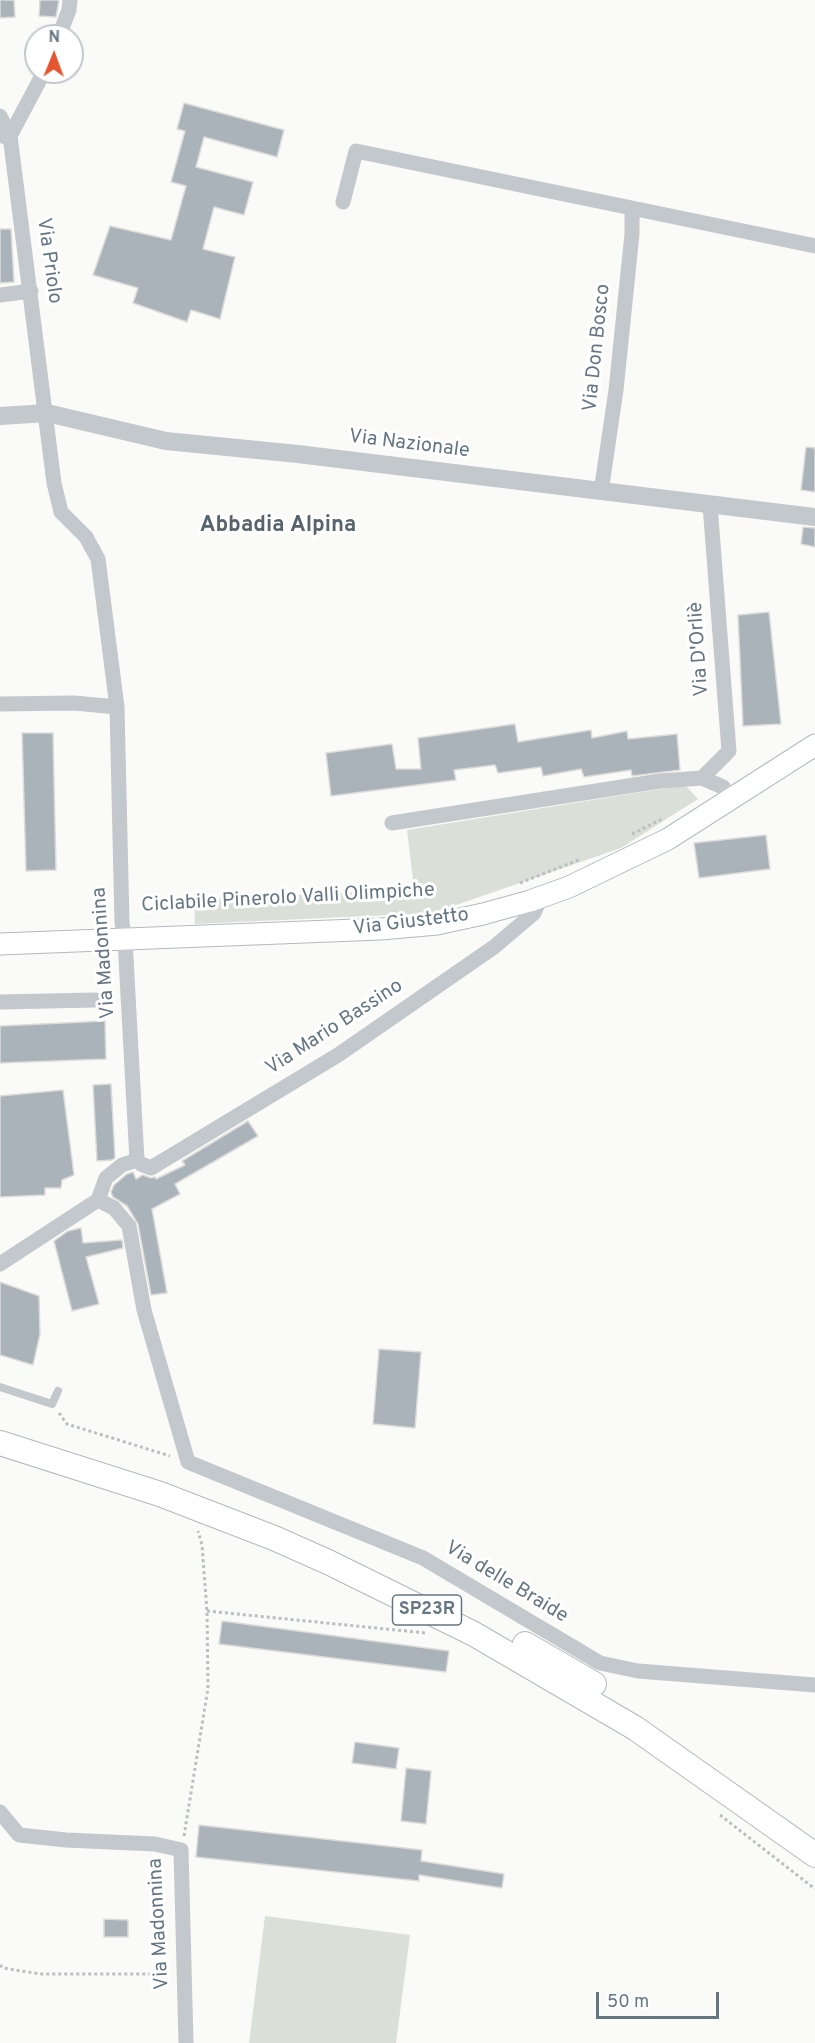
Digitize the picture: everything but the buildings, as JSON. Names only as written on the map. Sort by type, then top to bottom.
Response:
[{"type":"highway","name":"SP23R","points":[[0,1428],[68,1446],[161,1476],[331,1545],[399,1578],[557,1661],[643,1714],[815,1836]]},
{"type":"highway","name":"SP23R","points":[[0,1443],[160,1494],[253,1530],[327,1562],[474,1634],[634,1728],[815,1856]]},
{"type":"main road","name":"Via Giustetto","points":[[0,944],[381,929],[437,924],[483,914],[569,887],[668,839],[815,745]]},
{"type":"street","points":[[64,24],[70,0]]},
{"type":"street","points":[[5,137],[37,84]]},
{"type":"street","name":"Via Priolo","points":[[0,116],[31,291],[47,413]]},
{"type":"street","points":[[343,202],[356,151],[815,246]]},
{"type":"street","name":"Via Don Bosco","points":[[601,492],[616,390],[632,234],[632,208]]},
{"type":"street","points":[[0,295],[31,291]]},
{"type":"street","name":"Via Nazionale","points":[[0,416],[47,413],[166,441],[815,517]]},
{"type":"street","name":"Via Madonnina","points":[[47,413],[54,483],[61,512],[86,537],[98,558],[117,706],[122,923],[125,940],[137,1160]]},
{"type":"street","name":"Via D'Orliè","points":[[702,778],[729,751],[710,505]]},
{"type":"street","points":[[0,704],[74,703],[117,706]]},
{"type":"street","points":[[392,823],[660,781],[702,778],[723,787],[732,800]]},
{"type":"street","name":"Via Mario Bassino","points":[[137,1160],[151,1168],[338,1055],[494,947],[534,914],[541,897]]},
{"type":"street","points":[[0,1002],[96,1000]]},
{"type":"street","points":[[0,1264],[98,1200],[106,1178],[122,1165],[137,1160]]},
{"type":"street","points":[[98,1200],[114,1208],[129,1226],[144,1310],[188,1462]]},
{"type":"street","name":"Via delle Braide","points":[[188,1462],[423,1558],[600,1663],[638,1671],[815,1685]]},
{"type":"street","name":"Via Madonnina","points":[[0,1812],[19,1835],[66,1840],[155,1844],[181,1850],[186,2043]]},
{"type":"lane","points":[[0,1387],[52,1404],[58,1391]]},
{"type":"path","points":[[623,838],[666,816]]},
{"type":"path","points":[[512,886],[582,859]]},
{"type":"path","points":[[52,1404],[67,1424],[188,1462]]},
{"type":"path","points":[[181,1850],[208,1688],[207,1611],[202,1545],[196,1526]]},
{"type":"path","points":[[207,1611],[433,1634]]},
{"type":"path","points":[[712,1808],[815,1889]]},
{"type":"path","points":[[0,1965],[3,1968],[40,1974],[183,1974]]},
{"type":"shaded area","points":[[685,785],[698,799],[621,848],[433,913],[195,924],[194,900],[414,889],[407,830]]},
{"type":"shaded area","points":[[265,1916],[410,1935],[396,2043],[249,2043]]},
{"type":"district","name":"Abbadia Alpina","points":[[278,527]]}]
